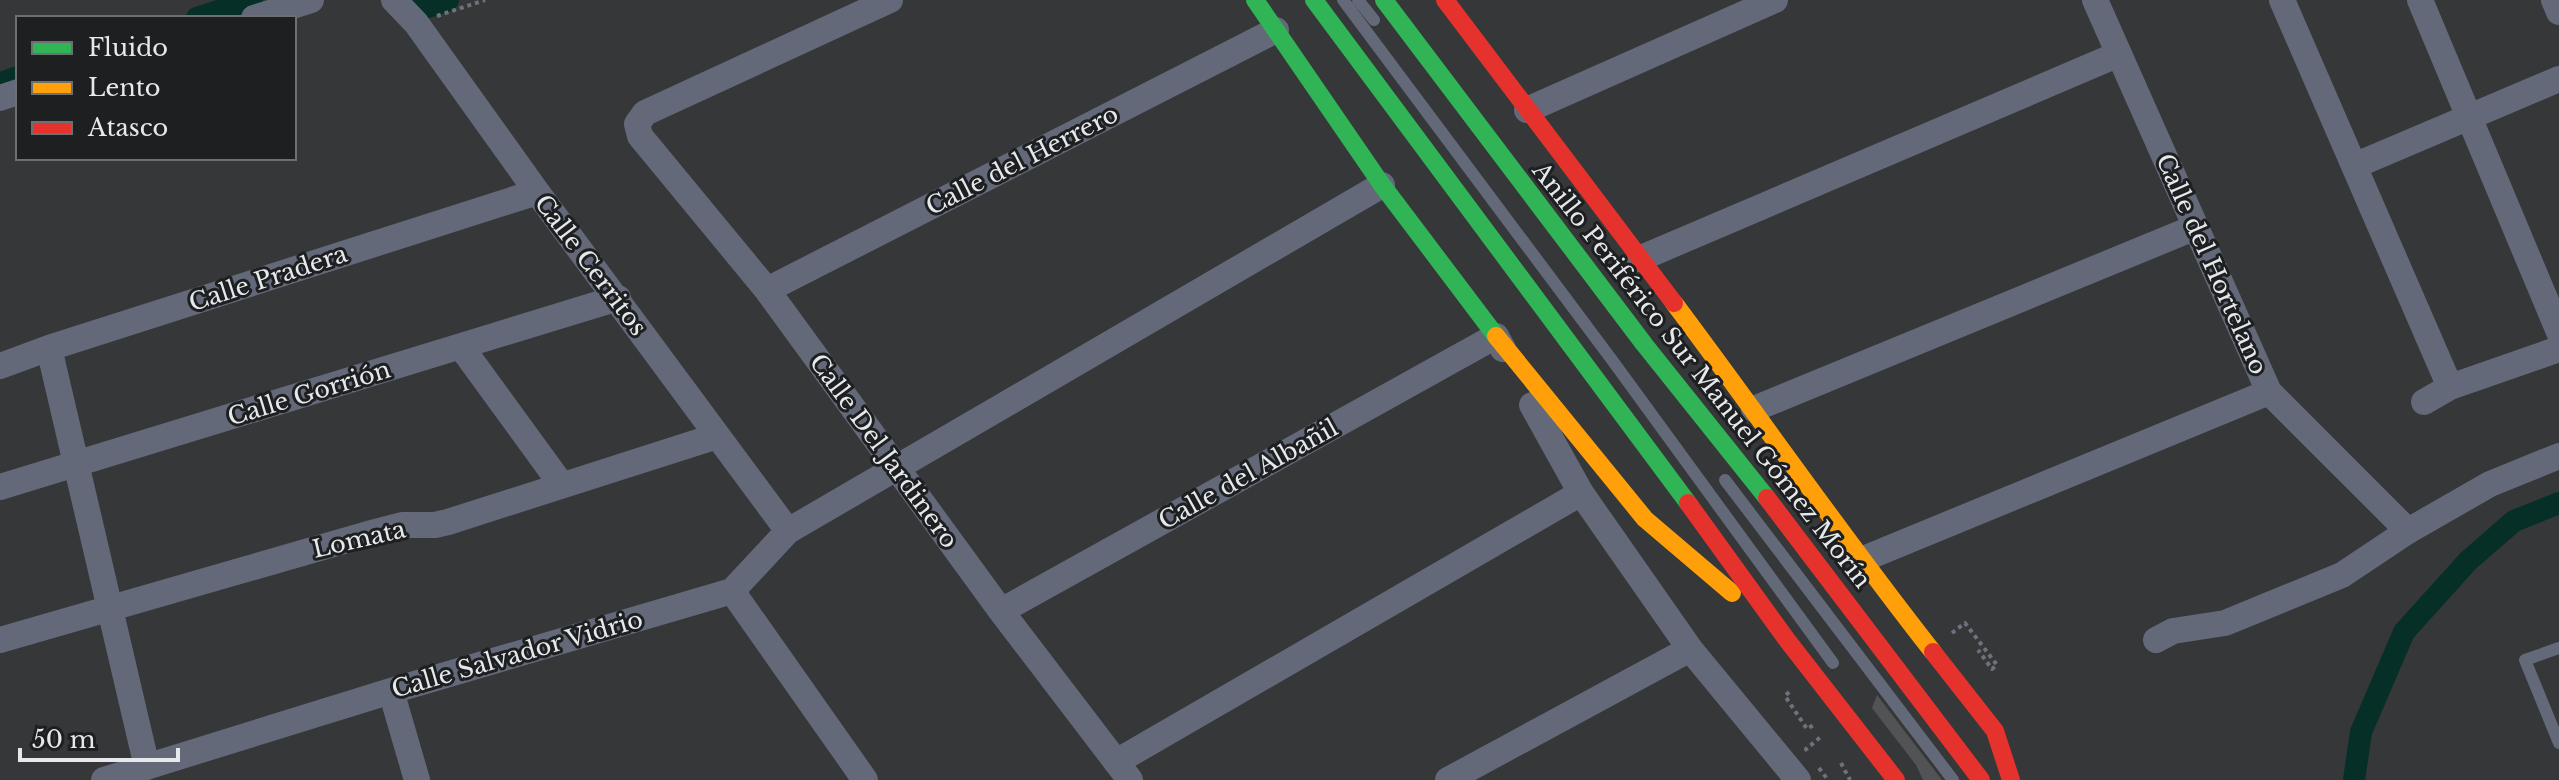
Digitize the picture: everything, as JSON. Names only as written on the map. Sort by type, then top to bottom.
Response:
[{"type":"main road","points":[[1255,0],[1382,185],[1496,336],[1645,519],[1787,640]]},
{"type":"main road","points":[[1314,0],[1597,378],[1787,640],[1896,780]]},
{"type":"main road","name":"Anillo Periférico Sur Manuel Gómez Morín","points":[[1384,0],[1644,344],[1811,553],[1981,780]]},
{"type":"main road","points":[[1445,0],[1754,409],[1861,560],[1995,731],[2011,780]]},
{"type":"street","points":[[260,16],[311,0]]},
{"type":"street","name":"Calle Cerritos","points":[[394,0],[416,23],[788,531]]},
{"type":"street","name":"Calle Del Jardinero","points":[[890,0],[645,113],[637,124],[640,136],[767,290],[1001,611],[1123,771]]},
{"type":"street","points":[[1527,110],[1775,0]]},
{"type":"street","name":"Calle del Hortelano","points":[[2095,0],[2269,392],[2408,531]]},
{"type":"street","points":[[2282,0],[2450,387]]},
{"type":"street","points":[[2420,0],[2559,332]]},
{"type":"street","points":[[2554,0],[2559,12]]},
{"type":"street","name":"Calle del Herrero","points":[[767,290],[1276,30]]},
{"type":"street","points":[[1639,259],[2119,54]]},
{"type":"street","points":[[2354,166],[2559,79]]},
{"type":"street","points":[[865,780],[732,591],[788,531],[1382,185]]},
{"type":"street","name":"Calle Pradera","points":[[0,366],[537,192]]},
{"type":"street","points":[[1754,409],[2196,227]]},
{"type":"street","name":"Calle Gorrión","points":[[0,487],[618,298]]},
{"type":"street","points":[[1496,336],[1581,493],[1690,649],[1791,778]]},
{"type":"street","name":"Calle del Albañil","points":[[1001,611],[1496,336]]},
{"type":"street","points":[[49,348],[147,767]]},
{"type":"street","points":[[462,348],[561,484]]},
{"type":"street","points":[[2424,402],[2450,387],[2559,349]]},
{"type":"street","points":[[1861,560],[2269,392]]},
{"type":"street","name":"Lomata","points":[[0,640],[389,528],[448,522],[717,436]]},
{"type":"street","points":[[2156,640],[2173,631],[2225,623],[2342,575],[2408,531],[2490,484],[2559,456]]},
{"type":"street","points":[[1123,771],[1581,493]]},
{"type":"street","name":"Calle Salvador Vidrio","points":[[104,780],[391,691],[732,591]]},
{"type":"street","points":[[1448,780],[1690,649]]},
{"type":"street","points":[[391,691],[417,780]]},
{"type":"lane","points":[[1343,0],[1612,360],[1836,668]]},
{"type":"lane","points":[[1358,0],[1545,247]]},
{"type":"lane","points":[[1712,465],[1787,559],[1953,780]]},
{"type":"lane","points":[[2559,648],[2525,660],[2559,743]]},
{"type":"lane","points":[[1855,726],[1867,766]]},
{"type":"path","points":[[416,23],[485,0]]},
{"type":"path","points":[[1965,623],[1997,665],[1992,669],[1978,650],[1979,662]]},
{"type":"path","points":[[1824,735],[1806,749],[1828,780]]},
{"type":"building","points":[[1877,695],[1942,780],[1923,780],[1916,765],[1872,708]]},
{"type":"waterway","points":[[203,16],[252,0]]},
{"type":"waterway","points":[[417,0],[428,7],[448,0]]},
{"type":"waterway","points":[[0,83],[16,78]]},
{"type":"waterway","points":[[2354,780],[2361,732],[2404,632],[2468,561],[2514,521],[2559,503]]},
{"type":"traffic: fast","points":[[1255,0],[1382,185],[1496,336]]},
{"type":"traffic: fast","points":[[1314,0],[1688,503]]},
{"type":"traffic: fast","points":[[1384,0],[1644,344],[1767,498]]},
{"type":"traffic: slow","points":[[1674,303],[1933,652]]},
{"type":"traffic: slow","points":[[1496,336],[1645,519],[1732,593]]},
{"type":"traffic: jam","points":[[1445,0],[1674,303]]},
{"type":"traffic: jam","points":[[1767,498],[1981,780]]},
{"type":"traffic: jam","points":[[1688,503],[1787,640],[1896,780]]},
{"type":"traffic: jam","points":[[1933,652],[1995,731],[2011,780]]}]
